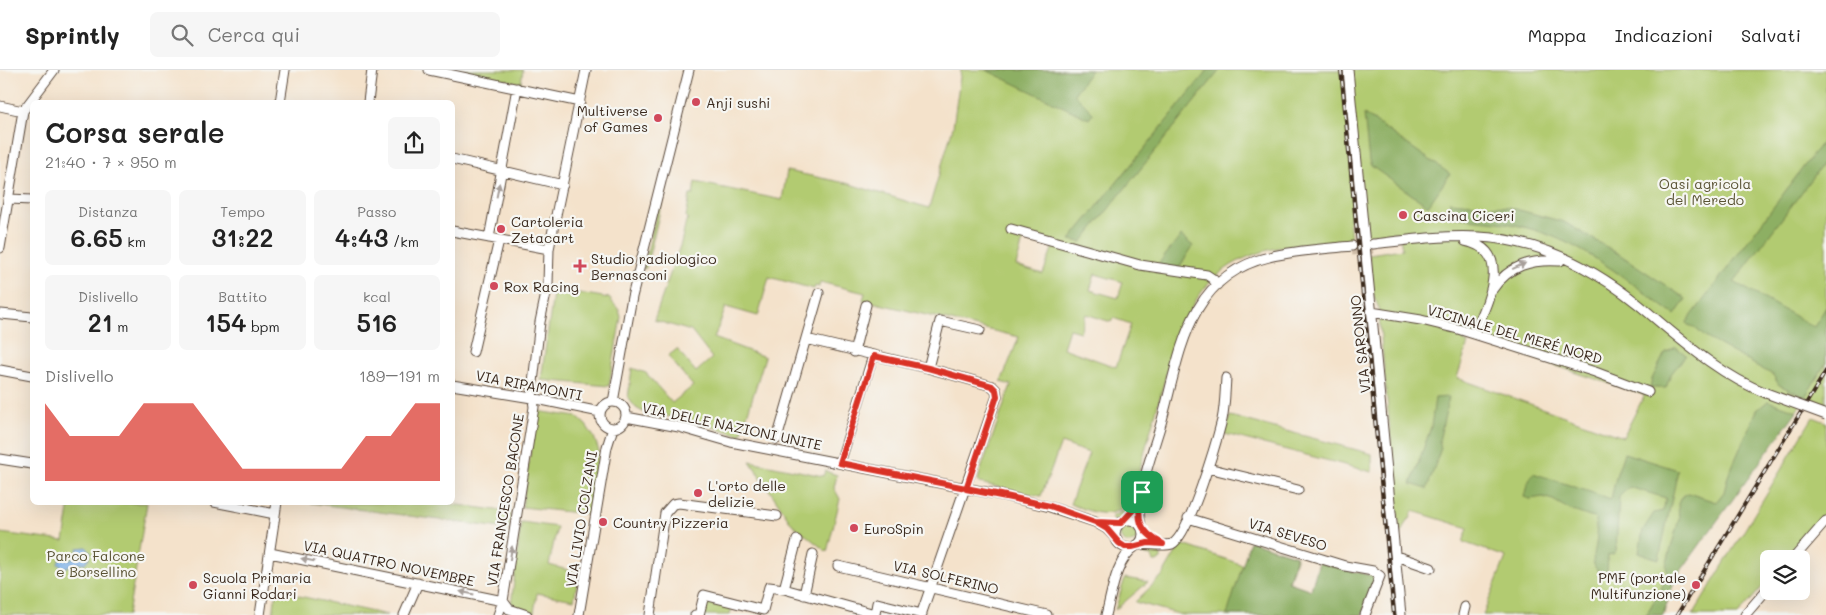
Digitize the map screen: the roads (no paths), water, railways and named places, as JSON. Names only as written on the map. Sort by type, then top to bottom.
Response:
[{"type":"street","points":[[280,100],[285,70]]},
{"type":"street","points":[[368,100],[372,70]]},
{"type":"street","points":[[429,70],[580,102]]},
{"type":"street","name":"VIA FRANCESCO BACONE","points":[[498,615],[503,601],[534,407],[532,398],[540,322],[548,284],[549,249],[586,70]]},
{"type":"street","points":[[613,402],[632,297],[689,70]]},
{"type":"street","name":"VIA SARONNO","points":[[1348,70],[1401,615]]},
{"type":"street","points":[[31,100],[53,71]]},
{"type":"street","points":[[488,238],[517,88]]},
{"type":"street","points":[[0,248],[23,111],[30,102]]},
{"type":"street","points":[[0,106],[23,111]]},
{"type":"street","points":[[455,160],[563,184]]},
{"type":"street","points":[[9,199],[30,200]]},
{"type":"street","points":[[1011,229],[1140,264],[1207,275],[1217,285]]},
{"type":"street","points":[[455,232],[549,249]]},
{"type":"street","points":[[1662,324],[1638,311],[1591,277],[1560,261],[1517,247],[1465,241],[1373,246],[1459,236],[1488,237],[1522,243],[1553,253],[1586,269],[1636,303],[1724,372],[1766,393],[1826,414]]},
{"type":"street","points":[[473,352],[499,240]]},
{"type":"street","points":[[1465,241],[1479,246],[1491,258],[1494,278],[1490,294],[1474,334]]},
{"type":"street","points":[[1119,568],[1125,556],[1137,545],[1143,536],[1139,511],[1142,492],[1178,357],[1190,321],[1204,300],[1217,285],[1235,271],[1268,257],[1352,248],[1274,260],[1252,268],[1230,281],[1206,305],[1194,324],[1175,384],[1167,402]]},
{"type":"street","points":[[1490,294],[1501,278],[1521,264],[1537,261],[1560,261]]},
{"type":"street","points":[[777,439],[819,293]]},
{"type":"street","points":[[854,352],[866,305]]},
{"type":"street","name":"VICINALE DEL MERÉ NORD","points":[[1371,312],[1421,320],[1474,334],[1595,372],[1648,392]]},
{"type":"street","points":[[1,314],[30,317]]},
{"type":"street","points":[[928,368],[940,321],[980,330]]},
{"type":"street","points":[[695,615],[699,615],[704,595],[763,610],[768,587],[784,589],[874,614],[876,603],[922,614],[997,396],[996,390],[992,386],[928,368],[854,352],[806,339]]},
{"type":"street","points":[[840,463],[874,356]]},
{"type":"street","points":[[0,370],[30,376]]},
{"type":"street","points":[[1095,522],[1107,529],[1125,547],[1148,543],[1170,544],[1176,541],[1188,518],[1208,468],[1222,418],[1226,378]]},
{"type":"street","name":"VIA RIPAMONTI","points":[[455,385],[532,398],[600,412]]},
{"type":"street","points":[[613,402],[625,408],[626,417],[621,426],[613,428],[604,425],[600,412],[605,405],[613,402]]},
{"type":"street","name":"VIA DELLE NAZIONI UNITE","points":[[626,417],[679,427],[731,442],[1050,506],[1095,522]]},
{"type":"street","name":"VIA LIVIO COLZANI","points":[[580,615],[607,447],[613,428]]},
{"type":"street","points":[[0,459],[30,464]]},
{"type":"street","points":[[1208,468],[1298,490]]},
{"type":"street","points":[[1106,615],[1121,554],[1116,530],[1134,509],[1142,492]]},
{"type":"street","points":[[650,615],[665,513],[668,508],[679,503],[777,516]]},
{"type":"street","points":[[229,505],[275,514]]},
{"type":"street","points":[[260,615],[276,505]]},
{"type":"street","name":"VIA SEVESO","points":[[1188,518],[1345,566],[1373,571],[1380,576],[1365,615]]},
{"type":"street","points":[[1095,522],[1131,520],[1137,522],[1151,537],[1163,544]]},
{"type":"street","points":[[1801,550],[1826,521]]},
{"type":"street","points":[[784,589],[797,540]]},
{"type":"street","name":"VIA QUATTRO NOVEMBRE","points":[[270,552],[503,601],[509,609],[528,615]]},
{"type":"street","points":[[804,595],[813,554]]},
{"type":"street","points":[[1396,556],[1431,568]]},
{"type":"street","name":"VIA SOLFERINO","points":[[838,566],[1047,615]]},
{"type":"street","points":[[404,615],[418,583]]},
{"type":"street","points":[[1745,615],[1760,598]]},
{"type":"street","points":[[839,615],[841,605]]},
{"type":"water","points":[[86,547],[91,552],[85,563],[73,564],[65,568],[59,565],[58,563],[61,558],[71,560],[76,556],[78,548]]},
{"type":"tunnel","points":[[1352,251],[1373,249]]},
{"type":"railway","points":[[1341,70],[1394,615]]},
{"type":"railway","points":[[1677,615],[1826,371]]},
{"type":"place","name":"Anji sushi","points":[[696,102]]},
{"type":"place","name":"Multiverse of Games","points":[[658,118]]},
{"type":"place","name":"Cascina Ciceri","points":[[1403,215]]},
{"type":"place","name":"Cartoleria Zetacart","points":[[501,229]]},
{"type":"place","name":"Studio radiologico Bernasconi","points":[[580,266]]},
{"type":"place","name":"Rox Racing","points":[[494,286]]},
{"type":"place","name":"L'orto delle delizie","points":[[698,493]]},
{"type":"place","name":"Country Pizzeria","points":[[603,522]]},
{"type":"place","name":"EuroSpin","points":[[854,528]]},
{"type":"place","name":"Scuola Primaria Gianni Rodari","points":[[193,585]]},
{"type":"place","name":"PMF (portale Multifunzione)","points":[[1696,585]]},
{"type":"park label","name":"Oasi agricola del Meredo","points":[[1705,192]]},
{"type":"park label","name":"Parco Falcone e Borsellino","points":[[96,564]]}]
